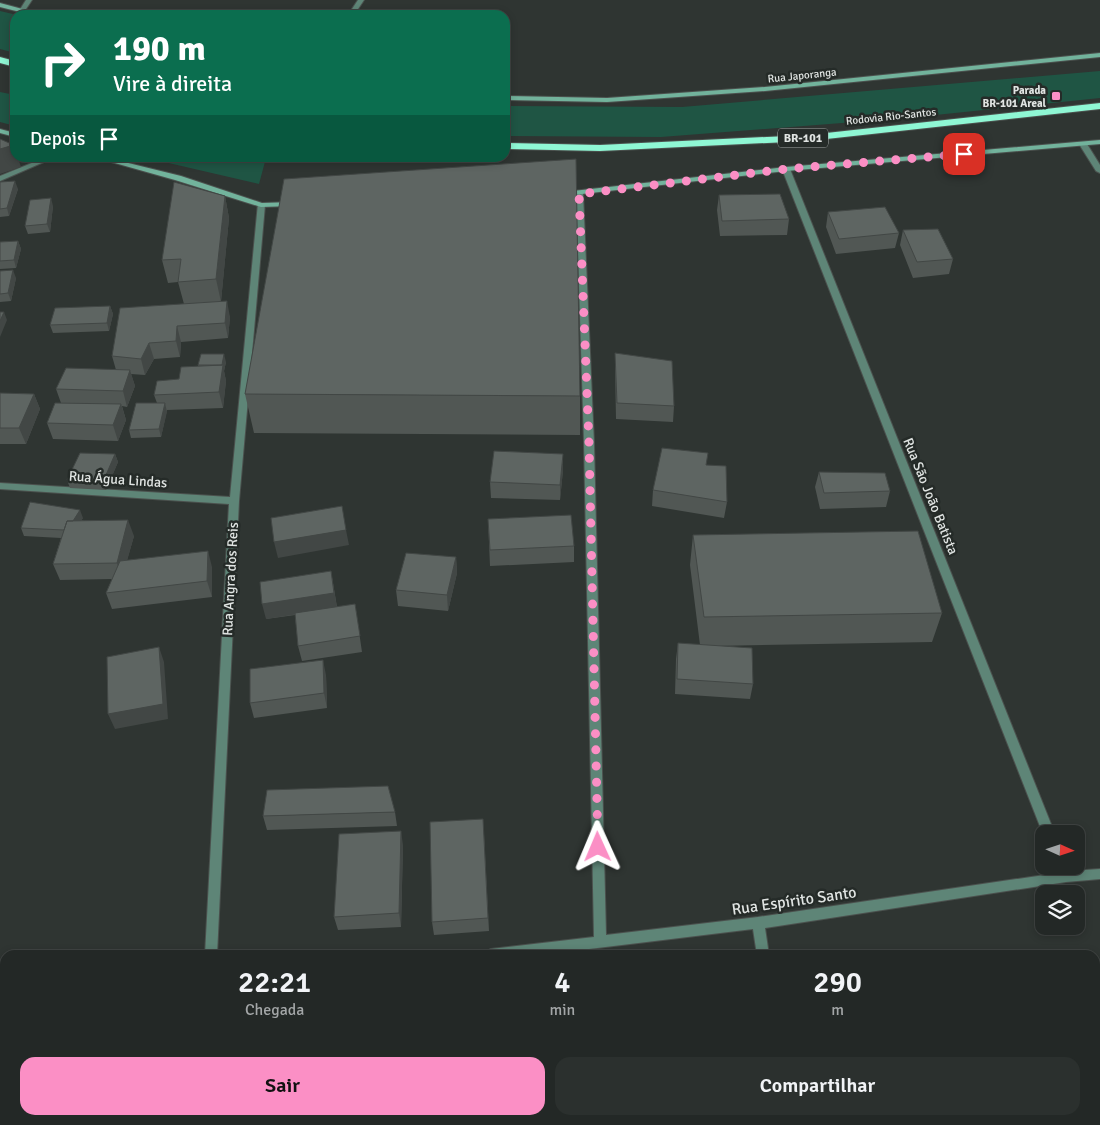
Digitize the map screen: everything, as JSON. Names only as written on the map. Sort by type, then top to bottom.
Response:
[{"type":"highway","name":"Rodovia Rio-Santos","points":[[510,146],[600,148],[808,138],[1100,106]]},
{"type":"main road","points":[[0,5],[18,10]]},
{"type":"main road","name":"Rua Japoranga","points":[[510,98],[607,100],[756,90],[1100,55]]},
{"type":"main road","points":[[560,195],[786,169],[1100,142]]},
{"type":"main road","points":[[116,162],[178,178],[261,204],[300,204]]},
{"type":"street","points":[[1082,144],[1100,171]]},
{"type":"street","points":[[0,180],[40,162]]},
{"type":"street","name":"Rua São João Batista","points":[[786,169],[1045,825]]},
{"type":"street","points":[[579,194],[589,443],[600,943]]},
{"type":"street","name":"Rua Angra dos Reis","points":[[211,950],[234,501],[261,204]]},
{"type":"street","name":"Rua Água Lindas","points":[[0,486],[234,501]]},
{"type":"street","name":"Rua Espírito Santo","points":[[1085,873],[1100,874]]},
{"type":"street","name":"Rua Espírito Santo","points":[[536,950],[758,923],[1046,875]]},
{"type":"street","points":[[758,923],[762,950]]},
{"type":"green space","points":[[0,11],[10,13],[10,52],[0,49]]},
{"type":"green space","points":[[1100,71],[1100,98],[906,118],[661,137],[510,136],[510,106],[682,107]]},
{"type":"green space","points":[[0,92],[10,94],[10,125],[0,122]]},
{"type":"green space","points":[[164,162],[265,162],[259,184]]},
{"type":"building","points":[[0,139],[10,143],[10,146],[0,149]]},
{"type":"building","points":[[576,159],[580,396],[245,394],[284,179]]},
{"type":"building","points":[[15,181],[7,208],[0,209],[0,182]]},
{"type":"building","points":[[174,182],[225,196],[216,279],[178,282],[181,259],[162,260]]},
{"type":"building","points":[[780,194],[789,219],[722,221],[719,195]]},
{"type":"building","points":[[51,198],[47,224],[25,226],[30,200]]},
{"type":"building","points":[[885,207],[899,233],[839,239],[828,212]]},
{"type":"building","points":[[938,229],[953,259],[917,262],[903,230]]},
{"type":"building","points":[[18,241],[14,260],[0,261],[0,242]]},
{"type":"building","points":[[13,270],[8,293],[0,294],[0,271]]},
{"type":"building","points":[[227,301],[225,323],[177,326],[176,341],[149,343],[141,359],[112,356],[120,308]]},
{"type":"building","points":[[110,306],[107,323],[50,325],[55,308]]},
{"type":"building","points":[[0,312],[4,312],[0,321]]},
{"type":"building","points":[[615,353],[672,361],[674,406],[617,403]]},
{"type":"building","points":[[201,354],[224,354],[222,365],[198,365]]},
{"type":"building","points":[[223,365],[219,392],[154,395],[157,381],[179,379],[181,367]]},
{"type":"building","points":[[66,368],[130,370],[123,391],[56,389]]},
{"type":"building","points":[[0,393],[34,394],[19,428],[0,428]]},
{"type":"building","points":[[55,403],[121,404],[113,425],[47,423]]},
{"type":"building","points":[[136,403],[165,403],[159,429],[129,430]]},
{"type":"building","points":[[662,448],[708,453],[706,465],[726,466],[727,502],[653,490]]},
{"type":"building","points":[[494,451],[563,454],[560,485],[490,482]]},
{"type":"building","points":[[80,453],[115,454],[103,482],[67,480]]},
{"type":"building","points":[[819,472],[885,473],[890,491],[824,493]]},
{"type":"building","points":[[30,502],[80,510],[73,521],[67,521],[64,530],[21,528]]},
{"type":"building","points":[[342,506],[346,530],[274,542],[271,518]]},
{"type":"building","points":[[571,515],[574,546],[490,550],[488,519]]},
{"type":"building","points":[[128,520],[117,563],[53,564],[67,521]]},
{"type":"building","points":[[918,531],[942,613],[704,617],[693,535]]},
{"type":"building","points":[[208,551],[207,581],[106,593],[120,561]]},
{"type":"building","points":[[406,553],[456,557],[447,595],[396,590]]},
{"type":"building","points":[[331,571],[334,593],[262,604],[260,582]]},
{"type":"building","points":[[355,604],[360,636],[298,646],[295,613]]},
{"type":"building","points":[[678,643],[752,648],[753,684],[677,679]]},
{"type":"building","points":[[159,647],[163,704],[108,714],[107,657]]},
{"type":"building","points":[[323,660],[324,693],[250,703],[250,669]]},
{"type":"building","points":[[388,786],[395,812],[263,816],[267,790]]},
{"type":"building","points":[[483,819],[488,918],[432,922],[430,822]]},
{"type":"building","points":[[401,831],[399,913],[334,917],[339,834]]},
{"type":"place","name":"Parada BR-101 Areal","points":[[1056,96]]},
{"type":"route","points":[[598,847],[589,443],[579,194],[786,169],[964,154]]}]
